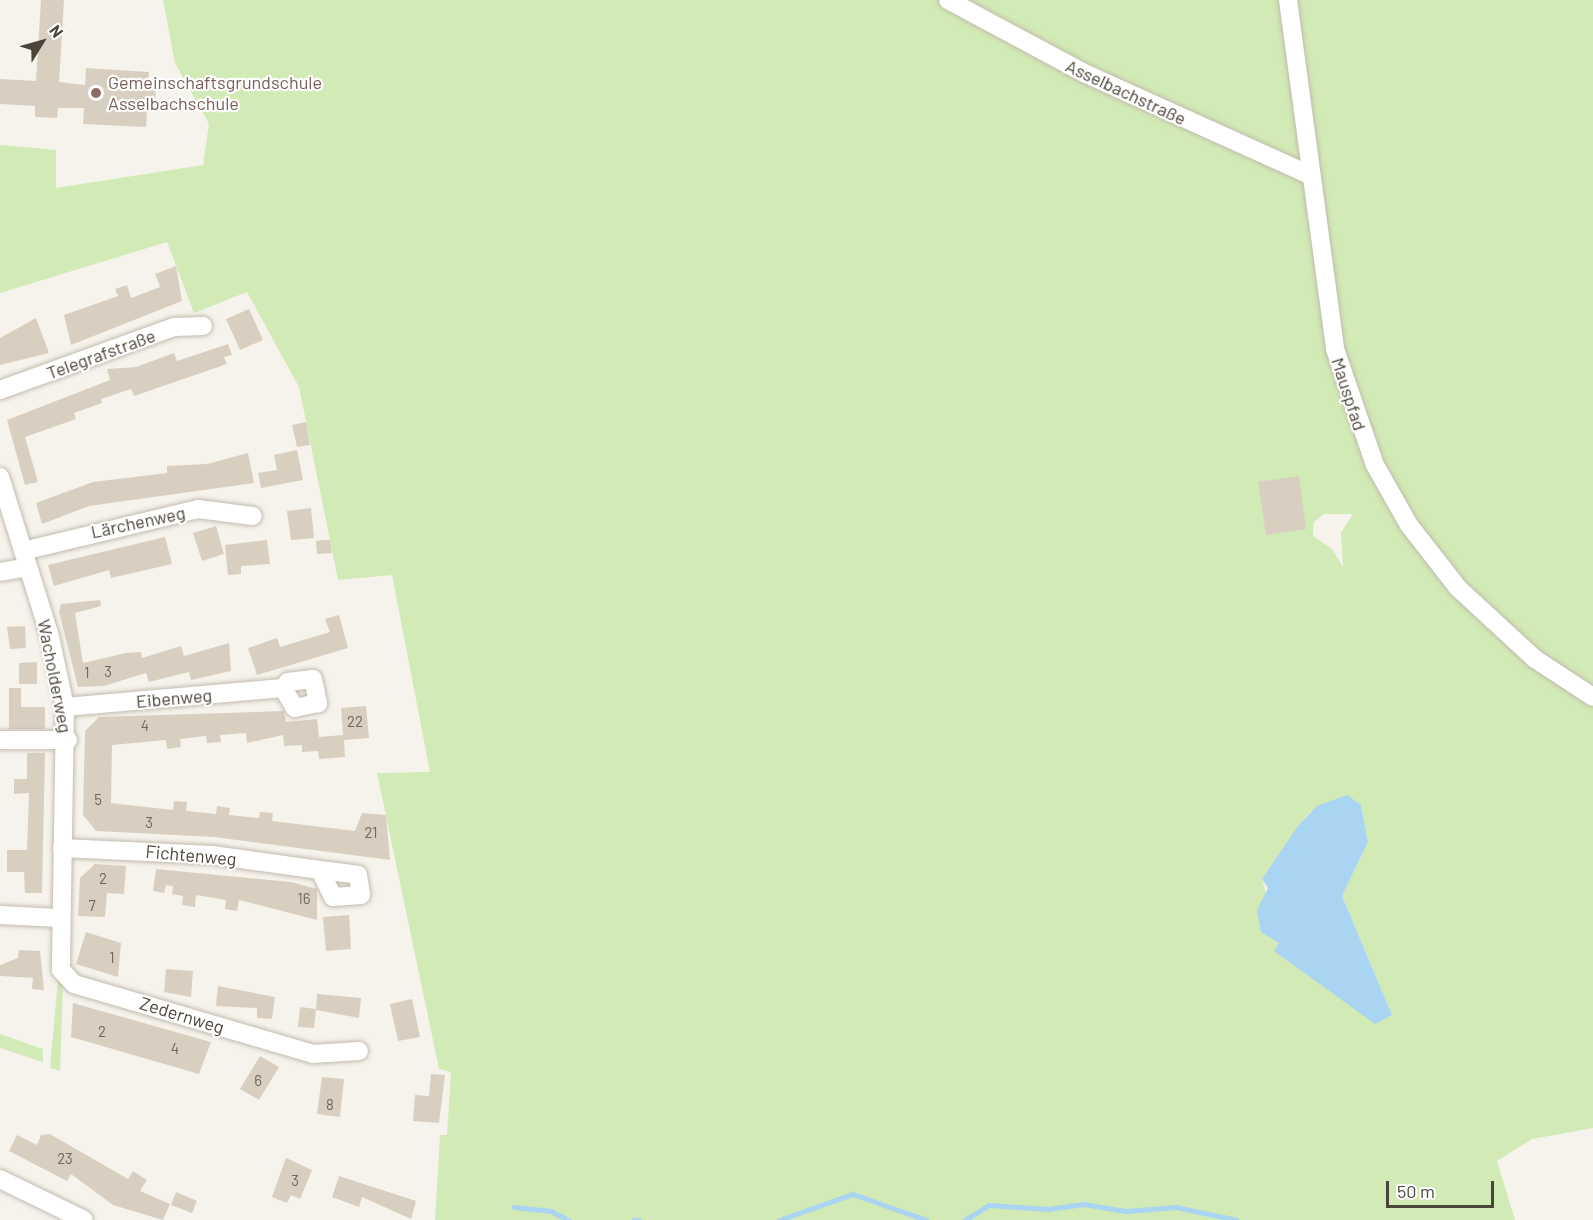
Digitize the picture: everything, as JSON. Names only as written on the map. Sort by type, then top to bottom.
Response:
[{"type":"street","name":"Asselbachstraße","points":[[948,0],[1084,73],[1308,174]]},
{"type":"street","name":"Mauspfad","points":[[1288,0],[1308,174],[1335,349],[1361,431],[1392,498],[1424,547],[1477,607],[1535,659],[1593,697]]},
{"type":"street","name":"Telegrafstraße","points":[[0,390],[174,327],[203,326]]},
{"type":"street","name":"Wacholderweg","points":[[0,477],[26,559],[65,707],[68,740],[58,918]]},
{"type":"street","name":"Lärchenweg","points":[[0,572],[26,559],[198,509],[253,516]]},
{"type":"street","name":"Eibenweg","points":[[65,707],[283,688]]},
{"type":"street","points":[[0,740],[68,740]]},
{"type":"street","name":"Fichtenweg","points":[[62,848],[212,855],[320,870]]},
{"type":"street","points":[[0,915],[58,918]]},
{"type":"street","name":"Zedernweg","points":[[58,918],[59,966],[74,984],[312,1054],[360,1051]]},
{"type":"street","points":[[0,1179],[75,1218]]},
{"type":"green space","points":[[163,0],[1593,0],[1593,1128],[1532,1139],[1497,1161],[1515,1220],[435,1220],[440,1135],[447,1135],[451,1072],[439,1069],[377,773],[430,772],[392,575],[338,580],[299,387],[247,292],[194,313],[167,242],[0,293],[0,145],[56,150],[56,188],[203,165],[209,124],[175,63]],"holes":[[[1324,514],[1353,514],[1341,533],[1343,567],[1332,549],[1313,536],[1314,522]],[[1361,805],[1368,842],[1342,896],[1392,1015],[1375,1023],[1275,951],[1279,943],[1262,879],[1310,812]]]},
{"type":"green space","points":[[58,980],[63,985],[60,1071],[50,1068]]},
{"type":"green space","points":[[0,1034],[43,1049],[43,1062],[0,1048]]},
{"type":"water","points":[[1347,795],[1361,805],[1368,842],[1342,896],[1392,1015],[1375,1024],[1274,951],[1279,943],[1261,932],[1257,910],[1268,888],[1262,879],[1298,826],[1317,806]]},
{"type":"building","points":[[41,0],[64,0],[59,82],[85,85],[86,68],[149,72],[148,87],[156,88],[155,112],[147,112],[146,127],[83,124],[84,108],[58,108],[57,118],[35,117],[35,106],[0,104],[0,79],[36,81]]},
{"type":"building","points":[[176,266],[182,301],[71,345],[64,315],[118,296],[115,289],[127,285],[131,298],[160,287],[155,274]]},
{"type":"building","points":[[249,309],[263,340],[240,350],[226,319]]},
{"type":"building","points":[[36,318],[49,353],[0,365],[0,338]]},
{"type":"building","points":[[228,344],[232,355],[224,357],[227,364],[134,396],[131,389],[101,399],[102,403],[74,413],[76,419],[25,437],[38,482],[25,485],[7,420],[110,380],[107,369],[136,367],[174,353],[177,361]]},
{"type":"building","points":[[306,422],[310,445],[297,447],[292,425]]},
{"type":"building","points":[[297,450],[303,480],[261,488],[258,473],[277,470],[274,455]]},
{"type":"building","points":[[248,453],[254,483],[89,506],[42,524],[36,503],[93,482],[167,473],[167,466],[207,464]]},
{"type":"building","points":[[1299,476],[1306,529],[1266,535],[1258,482]]},
{"type":"building","points":[[311,508],[314,538],[291,540],[287,511]]},
{"type":"building","points":[[216,526],[224,554],[202,561],[193,533]]},
{"type":"building","points":[[165,537],[172,564],[111,578],[109,570],[54,586],[48,565]]},
{"type":"building","points":[[267,540],[270,564],[241,566],[241,574],[228,575],[225,545]]},
{"type":"building","points":[[330,540],[332,553],[317,554],[316,541]]},
{"type":"building","points":[[100,600],[101,606],[75,613],[83,663],[126,653],[141,652],[142,658],[181,646],[184,656],[229,643],[231,671],[191,680],[189,672],[149,682],[146,673],[104,686],[78,687],[59,612],[61,604]]},
{"type":"building","points":[[339,615],[348,648],[257,675],[248,648],[277,638],[280,647],[330,632],[325,619]]},
{"type":"building","points":[[25,626],[26,648],[10,649],[7,627]]},
{"type":"building","points":[[37,662],[37,684],[19,684],[19,663]]},
{"type":"building","points":[[9,688],[21,688],[21,707],[45,707],[45,729],[9,729]]},
{"type":"building","points":[[366,706],[369,738],[344,740],[345,757],[319,759],[318,751],[302,752],[302,745],[284,746],[283,735],[247,743],[246,733],[220,735],[221,742],[207,743],[206,736],[180,739],[181,747],[167,749],[166,740],[112,745],[111,803],[173,810],[174,801],[187,802],[186,811],[216,814],[217,806],[230,808],[229,815],[259,818],[260,812],[273,813],[272,821],[355,831],[362,813],[386,815],[390,860],[214,837],[96,831],[83,815],[85,731],[99,717],[284,711],[286,722],[317,719],[319,737],[343,735],[341,708]]},
{"type":"building","points":[[27,753],[45,753],[42,893],[25,893],[24,872],[7,872],[7,850],[27,850],[29,793],[14,794],[14,779],[27,779]]},
{"type":"building","points":[[95,864],[126,866],[124,894],[107,893],[105,917],[78,916],[80,878]]},
{"type":"building","points":[[156,869],[291,882],[317,889],[317,920],[239,900],[237,911],[225,909],[226,900],[196,895],[195,907],[182,905],[183,896],[172,894],[173,886],[166,885],[164,893],[153,891]]},
{"type":"building","points":[[349,915],[351,949],[326,951],[323,917]]},
{"type":"building","points":[[86,932],[121,943],[118,977],[76,964]]},
{"type":"building","points":[[19,950],[40,951],[44,990],[32,989],[33,978],[0,976],[0,965],[18,958]]},
{"type":"building","points":[[166,969],[193,971],[191,997],[164,992]]},
{"type":"building","points":[[218,986],[275,997],[272,1019],[257,1018],[257,1008],[216,1006]]},
{"type":"building","points":[[317,994],[361,998],[359,1018],[316,1010],[314,1028],[298,1027],[300,1007],[316,1009]]},
{"type":"building","points":[[412,999],[420,1037],[398,1041],[390,1004]]},
{"type":"building","points":[[73,1003],[211,1042],[199,1074],[71,1037]]},
{"type":"building","points":[[260,1056],[279,1067],[259,1100],[240,1089]]},
{"type":"building","points":[[431,1074],[445,1075],[439,1123],[413,1121],[415,1095],[429,1096]]},
{"type":"building","points":[[322,1077],[344,1079],[340,1117],[317,1114]]},
{"type":"building","points":[[50,1134],[128,1179],[133,1171],[147,1180],[140,1191],[170,1204],[163,1220],[113,1205],[71,1174],[67,1181],[9,1151],[17,1135],[37,1145],[41,1135]]},
{"type":"building","points":[[286,1158],[312,1170],[300,1199],[291,1195],[287,1203],[272,1197]]},
{"type":"building","points":[[339,1176],[416,1201],[411,1219],[362,1197],[359,1207],[332,1197]]},
{"type":"building","points":[[176,1192],[197,1201],[192,1213],[171,1205]]},
{"type":"waterway","points":[[779,1220],[853,1194],[927,1220]]},
{"type":"waterway","points":[[965,1220],[989,1205],[1048,1209],[1084,1204],[1126,1211],[1176,1207],[1237,1220]]},
{"type":"waterway","points":[[514,1207],[551,1211],[569,1220]]},
{"type":"waterway","points":[[634,1220],[640,1220]]},
{"type":"place","name":"Gemeinschaftsgrundschule Asselbachschule","points":[[96,93]]}]
